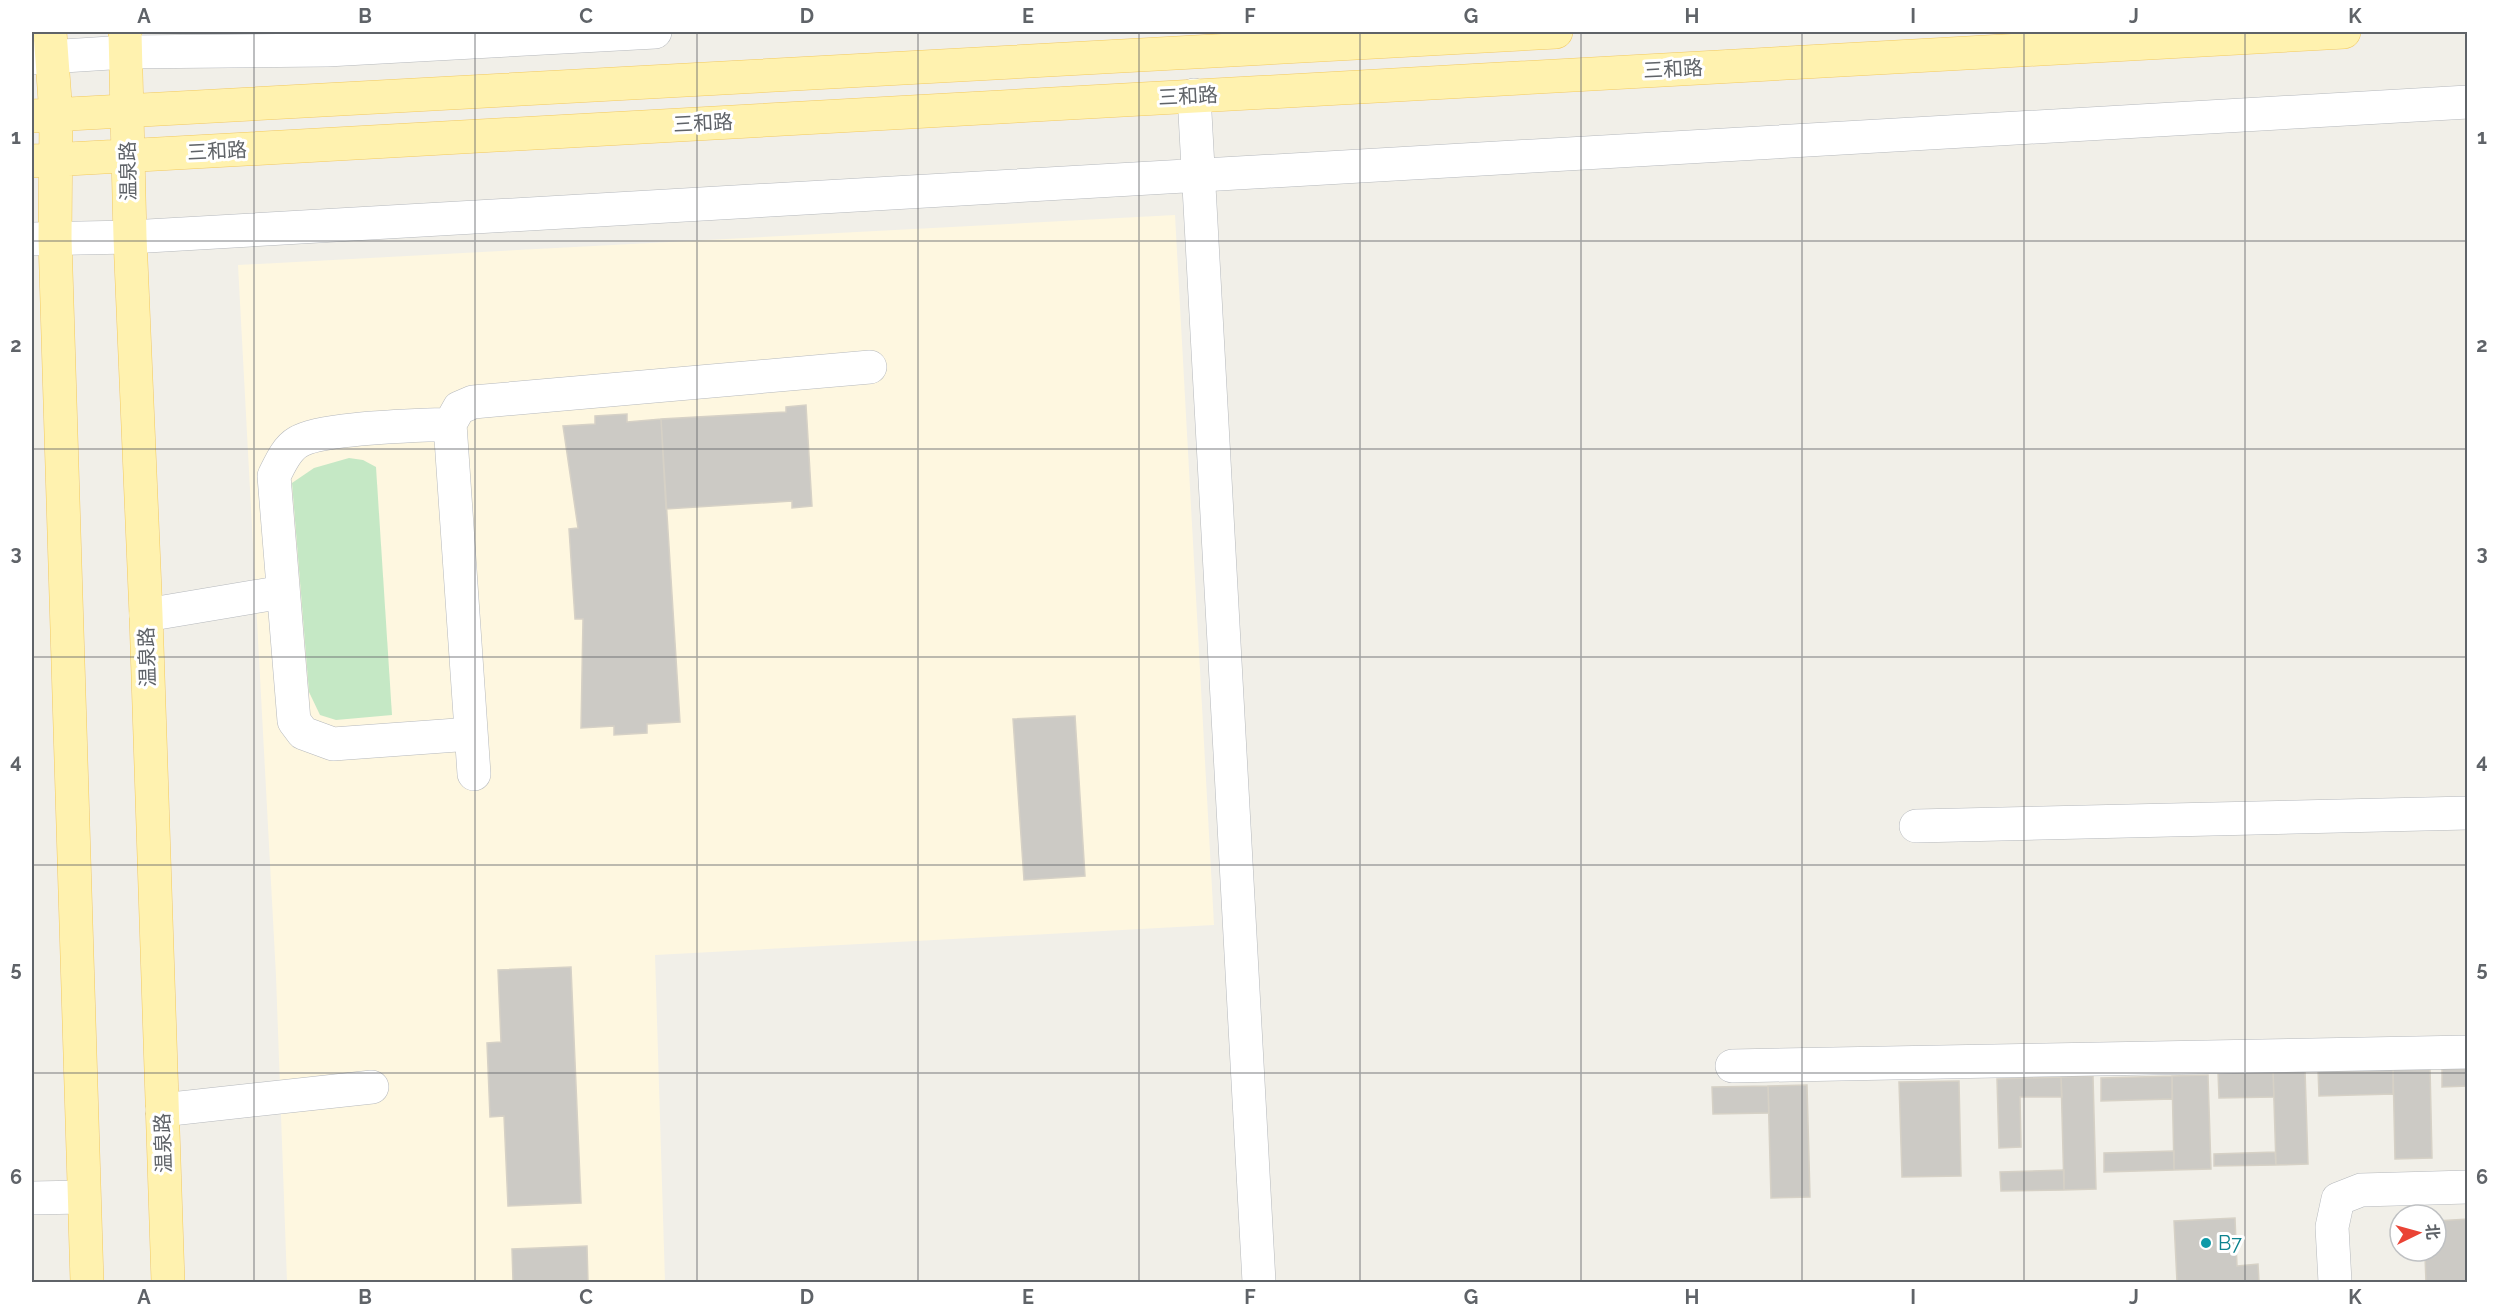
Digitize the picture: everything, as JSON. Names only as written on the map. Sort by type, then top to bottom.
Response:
[{"type":"main road","points":[[44,116],[1556,32]]},
{"type":"main road","name":"三和路","points":[[44,160],[2344,32]]},
{"type":"main road","name":"温泉路","points":[[125,42],[168,1282]]},
{"type":"main road","points":[[42,44],[43,239],[87,1282]]},
{"type":"street","points":[[42,44],[125,42],[327,50],[656,32]]},
{"type":"street","points":[[1194,95],[1259,1282]]},
{"type":"street","points":[[32,264],[43,239],[130,237],[2468,102]]},
{"type":"street","points":[[474,774],[450,424],[459,408],[473,402],[870,367]]},
{"type":"street","points":[[450,424],[328,433],[298,441],[285,454],[274,476],[294,722],[303,733],[333,744],[471,734]]},
{"type":"street","points":[[146,615],[283,592]]},
{"type":"street","points":[[1916,826],[2468,813]]},
{"type":"street","points":[[1732,1066],[2468,1052]]},
{"type":"street","points":[[162,1110],[372,1087]]},
{"type":"street","points":[[2335,1282],[2332,1227],[2338,1199],[2361,1190],[2468,1187]]},
{"type":"street","points":[[32,1198],[83,1197]]},
{"type":"shaded area","points":[[1175,215],[1214,925],[655,955],[665,1282],[287,1282],[276,976],[238,265]]},
{"type":"green space","points":[[349,458],[363,460],[376,467],[392,715],[336,720],[320,715],[309,692],[292,483],[314,468]]},
{"type":"building","points":[[806,405],[812,506],[792,508],[792,501],[666,509],[661,419],[786,412],[786,407]]},
{"type":"building","points":[[627,414],[627,422],[661,419],[680,722],[647,724],[647,733],[614,735],[614,726],[581,728],[583,619],[575,619],[569,529],[578,528],[563,426],[595,424],[595,416]]},
{"type":"building","points":[[1075,716],[1085,876],[1024,880],[1013,719]]},
{"type":"building","points":[[571,967],[581,1203],[508,1206],[504,1116],[490,1117],[487,1043],[501,1042],[498,970]]},
{"type":"building","points":[[2468,1064],[2468,1086],[2442,1087],[2442,1065]]},
{"type":"building","points":[[2393,1067],[2393,1094],[2319,1096],[2318,1069]]},
{"type":"building","points":[[2393,1067],[2430,1067],[2432,1158],[2395,1159]]},
{"type":"building","points":[[2273,1070],[2274,1097],[2219,1098],[2218,1072]]},
{"type":"building","points":[[2273,1070],[2305,1070],[2308,1164],[2276,1165]]},
{"type":"building","points":[[2208,1075],[2211,1169],[2174,1170],[2172,1076]]},
{"type":"building","points":[[2093,1076],[2096,1189],[2064,1190],[2061,1077]]},
{"type":"building","points":[[2172,1076],[2172,1099],[2101,1101],[2101,1078]]},
{"type":"building","points":[[2061,1077],[2062,1097],[2020,1097],[2021,1147],[1999,1148],[1997,1079]]},
{"type":"building","points":[[1959,1081],[1961,1176],[1902,1177],[1899,1082]]},
{"type":"building","points":[[1807,1085],[1810,1197],[1771,1198],[1768,1086]]},
{"type":"building","points":[[1768,1086],[1769,1113],[1713,1114],[1712,1087]]},
{"type":"building","points":[[2174,1151],[2174,1170],[2104,1172],[2104,1153]]},
{"type":"building","points":[[2275,1152],[2276,1165],[2214,1166],[2214,1154]]},
{"type":"building","points":[[2064,1170],[2064,1190],[2001,1191],[2000,1172]]},
{"type":"building","name":"B7","points":[[2235,1218],[2237,1266],[2258,1264],[2259,1282],[2177,1282],[2174,1221]]},
{"type":"building","points":[[2468,1219],[2468,1282],[2426,1282],[2425,1263],[2448,1263],[2448,1220]]},
{"type":"building","points":[[587,1246],[588,1282],[513,1282],[512,1249]]},
{"type":"place","name":"B7","points":[[2206,1243]]}]
